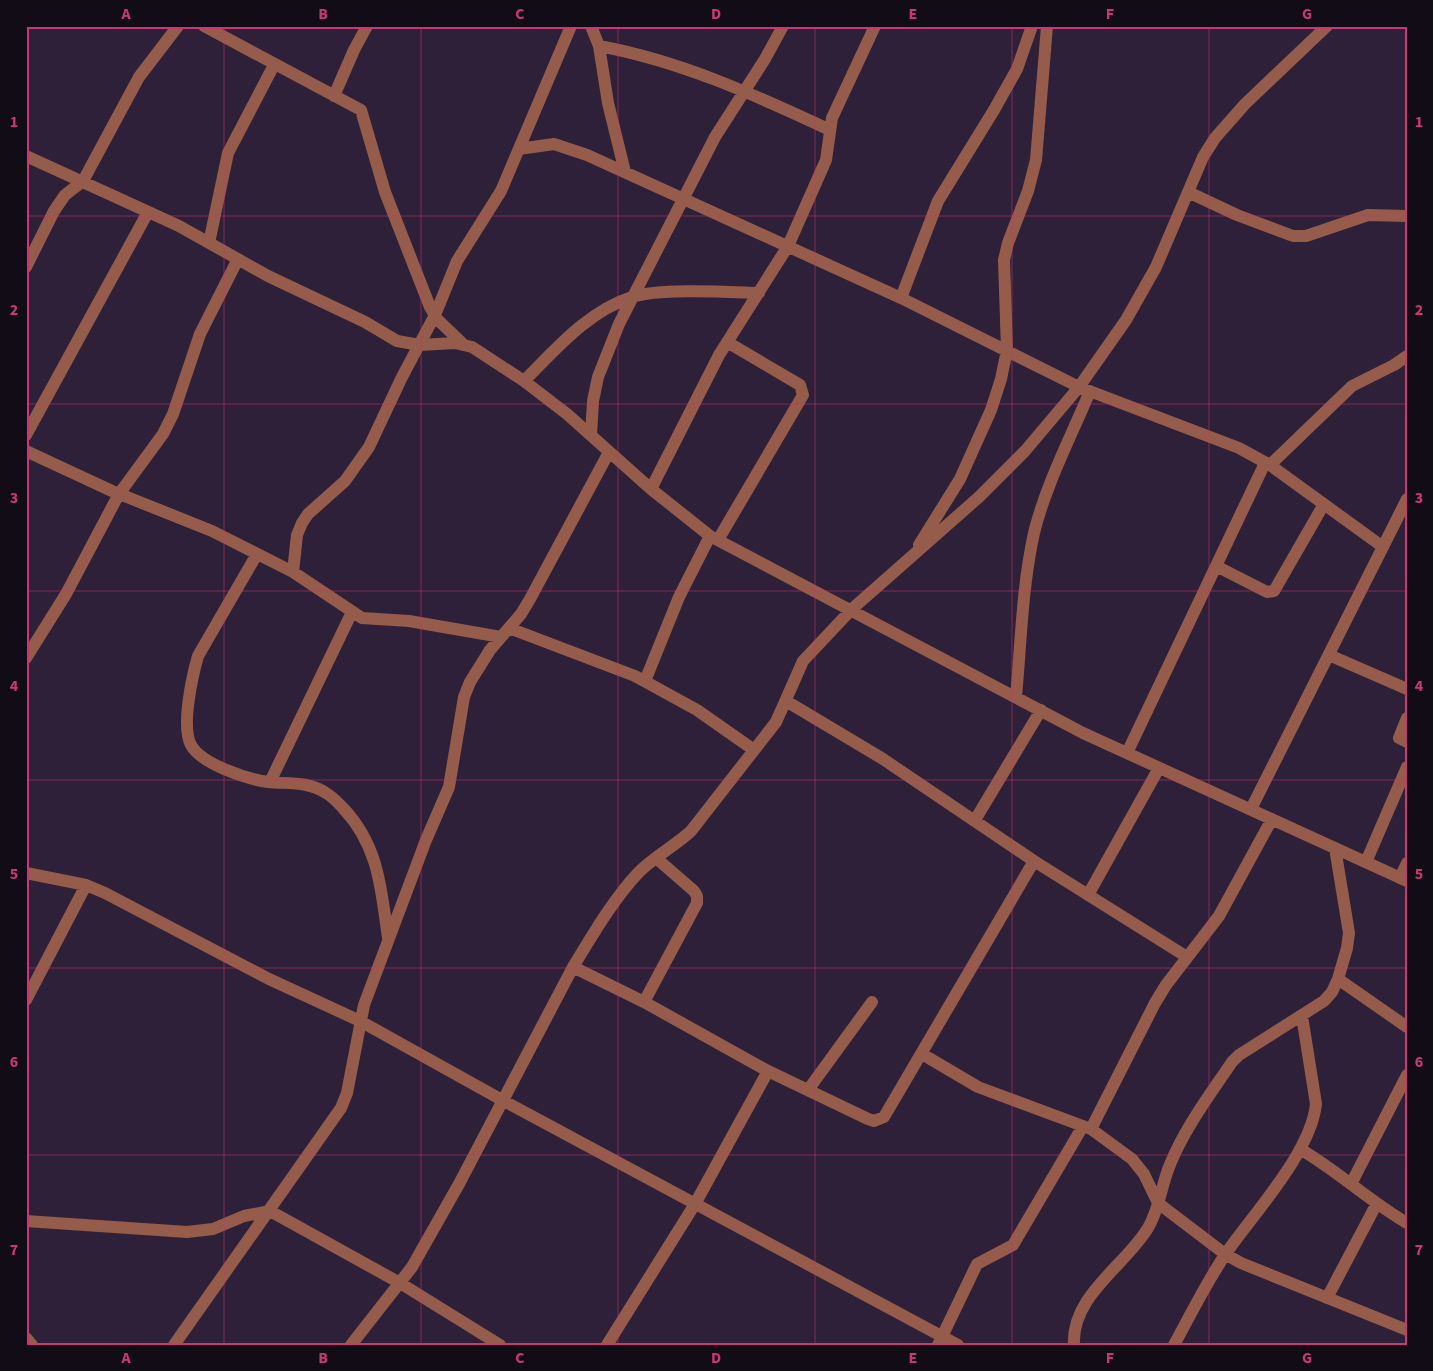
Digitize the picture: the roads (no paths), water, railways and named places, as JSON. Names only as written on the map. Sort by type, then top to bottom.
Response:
[{"type":"street","points":[[26,266],[54,211],[65,195],[83,182],[139,77],[178,26]]},
{"type":"street","points":[[204,26],[356,107],[363,115],[385,192],[435,315],[463,344]]},
{"type":"street","points":[[334,96],[354,50],[367,26]]},
{"type":"street","points":[[293,572],[297,535],[302,523],[345,481],[359,464],[435,315],[457,261],[492,207],[519,149],[571,26]]},
{"type":"street","points":[[591,26],[599,46],[608,102],[625,172]]},
{"type":"street","points":[[591,435],[593,401],[598,377],[619,324],[715,137],[765,59],[783,26]]},
{"type":"street","points":[[651,489],[727,342],[788,246],[826,160],[830,130],[838,103],[874,26]]},
{"type":"street","points":[[901,298],[938,201],[1017,69],[1032,26]]},
{"type":"street","points":[[912,557],[960,478],[978,443],[1002,379],[1007,350],[1004,260],[1008,242],[1028,191],[1036,160],[1047,26]]},
{"type":"street","points":[[1016,697],[1026,590],[1034,534],[1041,508],[1085,389],[1156,267],[1203,157],[1215,138],[1245,104],[1327,26]]},
{"type":"street","points":[[599,46],[640,53],[744,89],[830,130]]},
{"type":"street","points":[[209,243],[228,153],[274,65]]},
{"type":"street","points":[[519,149],[554,144],[625,172],[901,298],[1085,389],[1199,431],[1268,464],[1383,548]]},
{"type":"street","points":[[26,156],[148,212],[365,322],[388,336],[420,345],[463,344],[472,347],[524,381],[591,435],[651,489],[714,538],[1016,697],[1127,753],[1403,880],[1407,863]]},
{"type":"street","points":[[1188,192],[1237,215],[1293,236],[1306,236],[1368,215],[1407,216]]},
{"type":"street","points":[[26,435],[148,212]]},
{"type":"street","points":[[26,658],[70,586],[119,494],[163,434],[173,414],[200,334],[238,259]]},
{"type":"street","points":[[524,381],[572,334],[594,316],[633,297],[663,293],[759,293]]},
{"type":"street","points":[[645,681],[679,597],[802,395],[803,390],[800,385],[727,342]]},
{"type":"street","points":[[1127,753],[1216,566],[1268,464],[1352,386],[1394,365],[1407,356]]},
{"type":"street","points":[[351,1345],[412,1267],[459,1184],[573,967],[594,932],[639,872],[691,831],[776,722],[803,661],[852,609],[979,497],[1085,389]]},
{"type":"street","points":[[26,451],[119,494],[212,531],[293,572],[352,612],[372,620],[409,621],[505,633],[645,681],[697,710],[754,750]]},
{"type":"street","points":[[174,1345],[341,1108],[347,1094],[360,1021],[426,840],[450,787],[464,697],[480,666],[530,599],[609,452]]},
{"type":"street","points":[[1251,810],[1330,656],[1407,499]]},
{"type":"street","points":[[1216,566],[1267,592],[1274,591],[1324,504]]},
{"type":"street","points":[[256,554],[198,656],[192,674],[186,732],[195,752],[222,768],[246,778],[312,785],[328,793],[363,834],[374,856],[388,940]]},
{"type":"street","points":[[270,782],[352,612]]},
{"type":"street","points":[[1330,656],[1407,689]]},
{"type":"street","points":[[786,701],[883,759],[1034,861],[1187,957]]},
{"type":"street","points":[[975,820],[1041,710]]},
{"type":"street","points":[[1407,718],[1399,738],[1407,742]]},
{"type":"street","points":[[1366,862],[1407,767]]},
{"type":"street","points":[[1088,895],[1159,768]]},
{"type":"street","points":[[940,1341],[977,1264],[1013,1245],[1087,1127],[1155,1003],[1219,916],[1272,819]]},
{"type":"street","points":[[1074,1345],[1078,1318],[1083,1309],[1147,1230],[1180,1142],[1232,1062],[1239,1055],[1324,1001],[1332,992],[1338,979],[1349,933],[1335,848]]},
{"type":"street","points":[[644,1002],[697,903],[694,891],[656,858]]},
{"type":"street","points":[[573,967],[644,1002],[768,1071],[868,1119],[879,1120],[884,1117],[922,1054],[1034,861]]},
{"type":"street","points":[[26,873],[86,885],[106,893],[269,978],[360,1021],[940,1341],[958,1345]]},
{"type":"street","points":[[26,1000],[86,885]]},
{"type":"street","points":[[1338,979],[1407,1027]]},
{"type":"street","points":[[808,1090],[872,1002]]},
{"type":"street","points":[[1174,1345],[1226,1254],[1300,1149],[1314,1118],[1316,1104],[1302,1016]]},
{"type":"street","points":[[922,1054],[978,1087],[1087,1127],[1132,1158],[1144,1174],[1158,1202],[1226,1254],[1241,1263],[1407,1330]]},
{"type":"street","points":[[608,1345],[694,1204],[768,1071]]},
{"type":"street","points":[[1351,1184],[1407,1075]]},
{"type":"street","points":[[1300,1149],[1326,1164],[1376,1205],[1407,1223]]},
{"type":"street","points":[[1327,1298],[1376,1205]]},
{"type":"street","points":[[26,1221],[188,1232],[213,1229],[244,1216],[270,1211],[400,1283],[500,1345]]},
{"type":"street","points":[[26,1338],[32,1345]]}]
